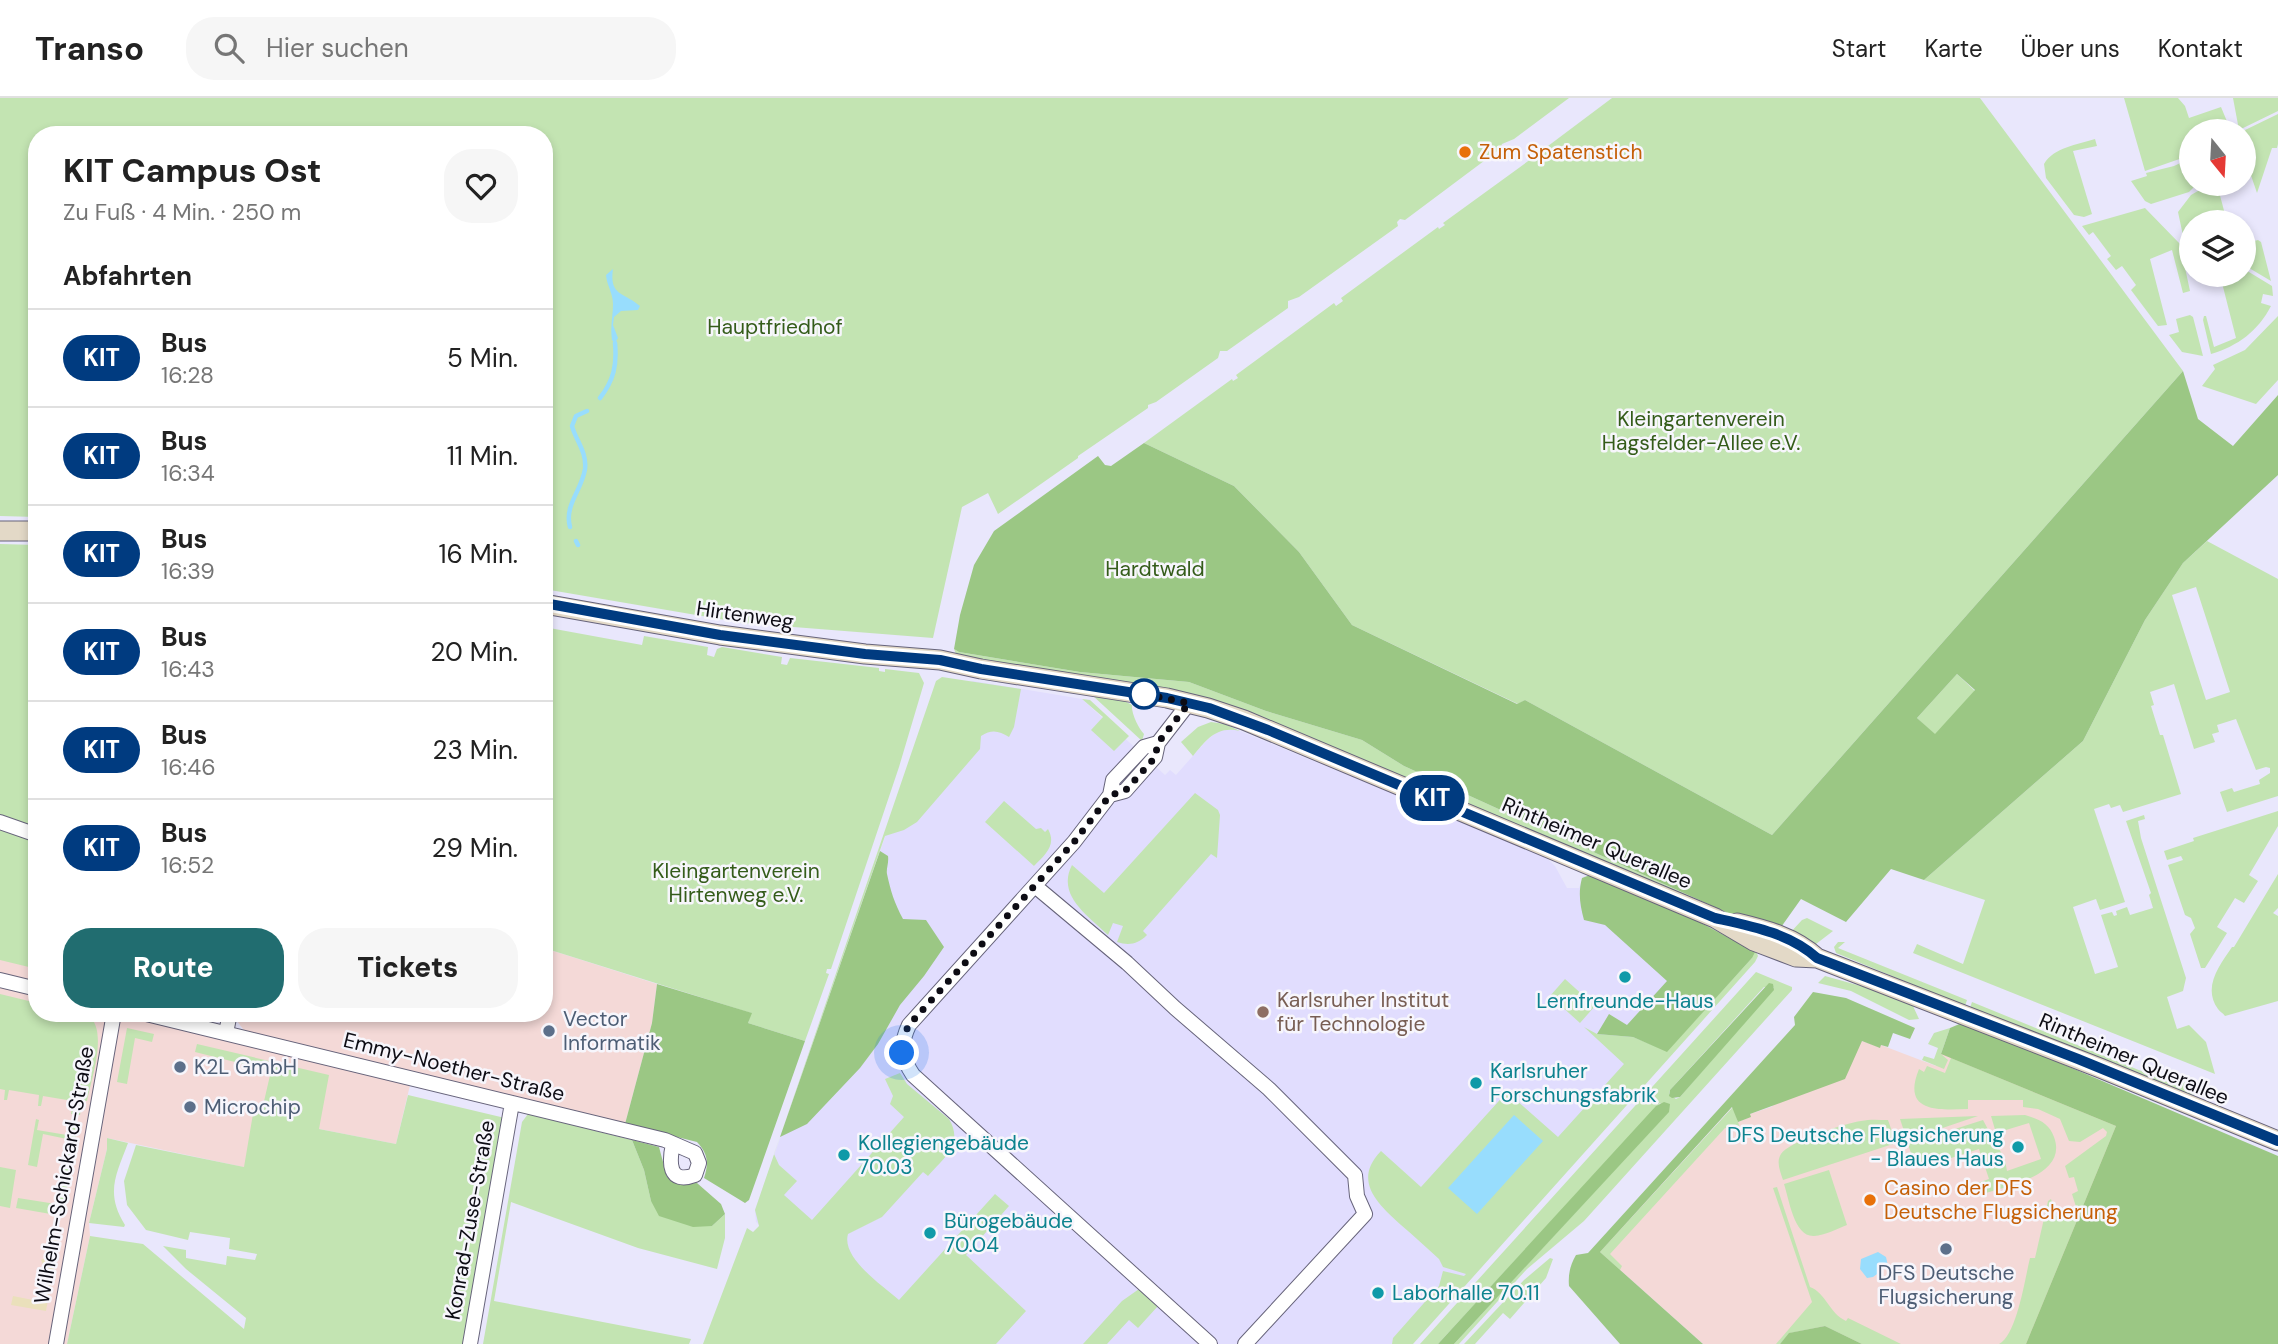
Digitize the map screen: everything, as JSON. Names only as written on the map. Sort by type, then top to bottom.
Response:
[{"type":"street","points":[[0,531],[28,531]]},
{"type":"street","name":"Hirtenweg","points":[[553,606],[720,635],[865,654],[940,660]]},
{"type":"street","name":"Rintheimer Querallee","points":[[940,660],[1189,703],[1256,725],[1715,918],[1754,941],[1796,957],[1817,958],[2063,1053],[2278,1141]]},
{"type":"street","points":[[1189,703],[1158,743],[1143,747],[1113,780],[1110,795],[1074,842],[909,1025],[903,1037],[902,1053],[913,1075],[1210,1344]]},
{"type":"street","points":[[0,822],[28,832]]},
{"type":"street","points":[[1035,886],[1127,963],[1269,1089],[1355,1175],[1357,1196],[1365,1214],[1245,1344]]},
{"type":"street","points":[[0,980],[28,987]]},
{"type":"street","name":"Wilhelm-Schickard-Straße","points":[[56,1344],[112,1022]]},
{"type":"street","name":"Emmy-Noether-Straße","points":[[180,1022],[512,1102],[673,1144]]},
{"type":"street","points":[[226,1033],[228,1022]]},
{"type":"street","name":"Konrad-Zuse-Straße","points":[[470,1344],[512,1102]]},
{"type":"shaded area","name":"Karlsruher Institut für Technologie","points":[[973,681],[1082,699],[1165,775],[1170,770],[1176,775],[1218,731],[1240,731],[1548,859],[1567,888],[1579,888],[1584,876],[1686,915],[1667,1052],[1403,1344],[890,1344],[756,1222],[755,1210],[931,705]]},
{"type":"shaded area","points":[[0,828],[28,837],[28,1022],[212,1022],[209,1034],[411,1081],[396,1144],[319,1129],[248,1168],[107,1138],[67,1344],[0,1344]]},
{"type":"shaded area","points":[[553,951],[657,984],[652,1023],[625,1124],[246,1033],[238,1022],[553,1022]]},
{"type":"shaded area","points":[[1862,1041],[1879,1047],[1881,1045],[1936,1066],[1943,1049],[2122,1123],[2032,1344],[1862,1344],[1825,1326],[1790,1333],[1780,1344],[1703,1344],[1600,1252],[1733,1107],[1738,1122],[1750,1117],[1750,1114],[1771,1107]]},
{"type":"green space","name":"Hauptfriedhof","points":[[0,98],[1569,98],[1514,139],[1502,144],[1500,149],[1405,220],[1400,219],[1398,226],[1299,297],[1288,301],[1288,308],[1227,351],[1220,351],[1218,358],[1148,405],[1148,408],[998,514],[988,493],[962,507],[933,638],[743,623],[553,591],[553,126],[28,126],[28,517],[0,516]]},
{"type":"green space","name":"Kleingartenverein Hagsfelder-Allee e.V.","points":[[1612,98],[1980,98],[2183,371],[1772,835],[1525,700],[1518,704],[1352,625],[1299,552],[1234,486],[1144,443],[1232,379],[1233,381],[1238,378],[1236,375],[1334,303],[1336,306],[1343,301],[1341,298],[1438,227],[1439,229],[1445,225],[1443,223],[1542,151],[1544,153],[1549,149],[1548,146]]},
{"type":"green space","points":[[2124,98],[2178,98],[2185,106],[2189,118],[2221,107],[2226,119],[2179,119],[2179,159],[2145,171]]},
{"type":"green space","points":[[2233,98],[2278,98],[2278,111],[2256,122],[2256,119],[2237,119]]},
{"type":"green space","points":[[2278,114],[2277,148],[2272,148],[2257,193],[2256,190],[2256,125]]},
{"type":"green space","points":[[2095,139],[2097,146],[2073,151],[2092,214],[2084,217],[2074,215],[2046,178],[2044,164],[2060,150]]},
{"type":"green space","points":[[2179,164],[2179,195],[2151,204],[2145,201],[2131,181],[2147,176],[2146,173]]},
{"type":"green space","points":[[2190,196],[2220,196],[2224,210],[2180,210]]},
{"type":"green space","points":[[2145,208],[2179,243],[2179,277],[2172,250],[2150,259],[2167,325],[2158,326],[2131,290],[2136,285],[2122,266],[2116,270],[2107,259],[2111,256],[2093,232],[2089,235],[2082,226]]},
{"type":"green space","points":[[2256,241],[2261,242],[2271,281],[2256,272]]},
{"type":"green space","points":[[2256,276],[2272,286],[2273,296],[2263,294],[2261,303],[2271,306],[2260,323],[2246,336],[2230,347],[2211,354],[2204,316],[2214,347],[2236,338],[2223,287],[2256,287]]},
{"type":"green space","points":[[2181,287],[2189,287],[2190,291],[2183,293]]},
{"type":"green space","points":[[2190,315],[2193,317],[2203,356],[2182,352],[2169,335],[2179,332],[2176,319]]},
{"type":"green space","points":[[2278,316],[2278,380],[2256,404],[2202,386],[2215,369],[2213,365],[2245,350]]},
{"type":"green space","name":"Hardtwald","points":[[2183,371],[2198,419],[2233,446],[2278,395],[2278,475],[2183,563],[2145,620],[2083,741],[1924,880],[1891,869],[1846,922],[1801,899],[1779,930],[1730,914],[1404,766],[1362,740],[1266,711],[1189,682],[1080,672],[959,652],[954,649],[974,565],[994,531],[1098,456],[1105,465],[1111,466],[1144,443],[1234,486],[1299,552],[1352,625],[1517,704],[1525,700],[1772,835]],"holes":[[[1957,674],[1975,690],[1935,734],[1917,718]]]},
{"type":"green space","points":[[2207,541],[2278,579],[2278,796],[2227,812],[2220,792],[2232,788],[2234,792],[2260,784],[2259,780],[2270,773],[2270,768],[2256,770],[2236,719],[2217,725],[2219,732],[2212,734],[2215,742],[2194,749],[2174,684],[2150,692],[2154,705],[2151,706],[2181,794],[2123,812],[2120,805],[2111,808],[2109,804],[2094,809],[2125,902],[2100,910],[2096,899],[2073,907],[2095,974],[2118,967],[2101,915],[2112,912],[2114,916],[2117,915],[2116,911],[2127,907],[2130,915],[2153,908],[2149,895],[2151,893],[2126,821],[2144,815],[2145,819],[2138,821],[2141,838],[2186,978],[2183,991],[2167,997],[2177,1029],[2189,1025],[2206,1042],[2215,1074],[1913,953],[1917,944],[1963,964],[1985,900],[1924,880],[2083,741],[2145,620],[2183,563]],"holes":[[[2196,587],[2230,692],[2206,700],[2172,595]]]},
{"type":"green space","points":[[0,544],[28,545],[28,825],[0,816]]},
{"type":"green space","name":"Kleingartenverein Hirtenweg e.V.","points":[[553,629],[642,645],[644,636],[708,647],[707,655],[714,657],[717,649],[722,647],[782,657],[781,664],[787,665],[790,658],[879,668],[879,671],[885,672],[885,669],[919,673],[924,683],[899,767],[831,969],[827,969],[826,973],[829,974],[805,1041],[748,1023],[751,1013],[553,951]]},
{"type":"green space","points":[[954,649],[1080,672],[1189,682],[1266,711],[1362,740],[1404,766],[1730,914],[1711,909],[1292,733],[977,661],[956,654]]},
{"type":"green space","points":[[1957,674],[1975,691],[1935,735],[1917,718]]},
{"type":"green space","points":[[942,677],[1021,689],[1014,727],[1009,737],[995,732],[981,736],[980,749],[917,822],[904,830],[885,836],[782,1131],[936,681]]},
{"type":"green space","points":[[1092,695],[1121,699],[1132,705],[1136,721],[1144,734],[1142,741]]},
{"type":"green space","points":[[1082,699],[1090,700],[1129,736],[1114,751],[1091,730],[1103,717]]},
{"type":"green space","points":[[1211,722],[1225,724],[1240,731],[1218,732],[1193,756],[1181,742],[1198,727]]},
{"type":"green space","points":[[1195,793],[1218,810],[1220,815],[1217,858],[1211,854],[1143,931],[1147,935],[1144,938],[1133,943],[1117,942],[1123,926],[1113,923],[1108,935],[1084,913],[1071,896],[1068,876],[1072,865],[1104,893]]},
{"type":"green space","points":[[1004,801],[1036,829],[1041,828],[1045,832],[1048,829],[1050,845],[1046,854],[1034,866],[985,822]]},
{"type":"green space","points":[[2278,811],[2278,826],[2249,875],[2258,881],[2244,903],[2235,898],[2217,927],[2227,933],[2205,968],[2201,968],[2190,934],[2195,928],[2191,918],[2185,915],[2168,865],[2183,860],[2181,856],[2167,860],[2164,851],[2194,841],[2193,838]]},
{"type":"green space","points":[[0,829],[28,838],[28,967],[0,960]]},
{"type":"green space","points":[[880,851],[888,856],[888,880],[903,919],[926,920],[944,947],[900,1005],[878,1044],[860,1068],[807,1124],[780,1137]]},
{"type":"green space","points":[[2278,874],[2278,908],[2273,913],[2278,916],[2278,1001],[2225,1016],[2214,1001],[2214,976]]},
{"type":"green space","points":[[1590,875],[1686,915],[1755,952],[1667,1052],[1633,1037],[1597,1034],[1609,1014],[1627,1025],[1667,981],[1605,925],[1584,920],[1580,889],[1582,878]]},
{"type":"green space","points":[[1686,915],[1756,951],[1758,956],[1755,962],[1413,1344],[1392,1344],[1393,1338],[1439,1286],[1443,1271],[1464,1276],[1466,1274],[1443,1267],[1439,1259],[1377,1200],[1369,1182],[1373,1162],[1381,1151],[1421,1187],[1507,1092],[1558,1137],[1624,1064],[1584,1027],[1597,1034],[1633,1037],[1667,1051],[1752,958]]},
{"type":"green space","points":[[1807,918],[1833,931],[1816,944],[1789,934]]},
{"type":"green space","points":[[1838,942],[1845,942],[1838,948],[1967,1000],[1965,1006],[1836,953],[1834,947]]},
{"type":"green space","points":[[1756,972],[1792,987],[1584,1221],[1527,1269],[1459,1344],[1454,1344],[1668,1112],[1660,1103],[1438,1344],[1420,1344]],"holes":[[[1764,987],[1774,987],[1680,1097],[1676,1099],[1669,1094]]]},
{"type":"green space","points":[[1825,976],[1893,995],[1913,1006],[1919,1019],[1909,1020],[1851,991],[1818,983]]},
{"type":"green space","points":[[1565,979],[1595,1006],[1580,1023],[1550,996]]},
{"type":"green space","points":[[1769,983],[1773,984],[1774,990],[1680,1097],[1669,1096],[1670,1090]]},
{"type":"green space","points":[[657,984],[752,1013],[748,1023],[805,1041],[749,1200],[745,1203],[704,1178],[706,1159],[697,1142],[625,1124],[652,1023]]},
{"type":"green space","points":[[1813,992],[1846,998],[1915,1028],[1910,1039],[1893,1033],[1888,1047],[1881,1045],[1880,1048],[1862,1041],[1845,1079],[1750,1114],[1751,1117],[1738,1122],[1732,1107],[1600,1252],[1703,1344],[1620,1344],[1569,1286],[1570,1270],[1576,1255],[1588,1253],[1795,1025],[1794,1017]]},
{"type":"green space","points":[[0,994],[28,1001],[28,1022],[93,1022],[98,1041],[95,1068],[87,1101],[82,1101],[80,1115],[71,1114],[73,1101],[43,1096],[41,1106],[38,1106],[39,1095],[9,1090],[7,1100],[4,1100],[5,1090],[0,1089]]},
{"type":"green space","points":[[1972,1002],[2178,1086],[2187,1081],[2208,1090],[2198,1095],[2186,1094],[1970,1008]]},
{"type":"green space","points":[[1964,1022],[2278,1156],[2278,1344],[2026,1344],[2116,1126],[1941,1054],[1950,1028]]},
{"type":"green space","points":[[127,1028],[154,1034],[152,1042],[135,1038],[127,1084],[117,1082]]},
{"type":"green space","points":[[1950,1028],[1941,1054],[1948,1060],[1944,1069],[1922,1060],[1924,1056],[1934,1059],[1938,1048],[1928,1044],[1934,1033]]},
{"type":"green space","points":[[197,1044],[329,1075],[319,1129],[396,1144],[408,1095],[505,1118],[465,1344],[67,1344],[90,1236],[143,1244],[244,1329],[246,1318],[186,1269],[163,1246],[186,1250],[186,1258],[226,1265],[227,1256],[255,1260],[257,1254],[229,1249],[230,1238],[190,1232],[188,1240],[146,1230],[127,1205],[124,1181],[136,1145],[244,1167],[254,1108],[262,1110],[271,1071],[195,1052]]},
{"type":"green space","points":[[1951,1058],[2116,1126],[2026,1344],[1999,1344],[2011,1330],[2030,1258],[2035,1258],[2048,1201],[2051,1199],[2056,1216],[2077,1210],[2072,1194],[2078,1191],[2074,1177],[2069,1178],[2065,1166],[2106,1136],[2107,1132],[2103,1128],[2080,1142],[2069,1141],[2060,1119],[2038,1109],[2023,1107],[2023,1100],[1968,1100],[1968,1109],[1926,1106],[1915,1094],[1919,1069],[1924,1072],[1927,1066],[1945,1073]]},
{"type":"green space","points":[[900,1073],[907,1084],[949,1119],[953,1128],[953,1143],[946,1157],[928,1176],[923,1172],[882,1217],[848,1234],[847,1243],[851,1252],[864,1270],[899,1300],[995,1194],[1009,1206],[966,1255],[1026,1311],[996,1344],[703,1344],[747,1228],[753,1232],[759,1226],[755,1210],[774,1154],[779,1165],[797,1181],[784,1195],[812,1220],[904,1117],[890,1104],[893,1096],[885,1079]]},
{"type":"green space","points":[[1664,1102],[1670,1104],[1669,1112],[1454,1344],[1438,1344],[1656,1106]]},
{"type":"green space","points":[[1733,1107],[1741,1131],[1725,1128],[1610,1254],[1622,1266],[1620,1270],[1600,1252]]},
{"type":"green space","points":[[528,1114],[632,1140],[644,1170],[651,1201],[712,1226],[725,1214],[725,1238],[717,1269],[638,1248],[511,1202],[494,1301],[691,1339],[689,1344],[483,1344],[522,1122]]},
{"type":"green space","points":[[2025,1115],[2039,1120],[2049,1128],[2054,1137],[2056,1151],[2052,1162],[2030,1178],[1976,1196],[1972,1185],[1989,1179],[1979,1149],[1942,1161],[1940,1157],[1915,1165],[1908,1144],[1983,1120],[1993,1146],[1997,1145],[2005,1160],[2007,1171],[2041,1159],[2029,1123],[1996,1133],[1991,1116]]},
{"type":"green space","points":[[1978,1116],[1907,1140],[1900,1119]]},
{"type":"green space","points":[[36,1119],[39,1120],[37,1130],[67,1135],[70,1123],[78,1124],[62,1216],[16,1208],[18,1198],[56,1204],[67,1139],[43,1134],[37,1167],[28,1165]]},
{"type":"green space","points":[[1888,1120],[1896,1143],[1783,1180],[1779,1160],[1781,1154],[1794,1144],[1854,1122]]},
{"type":"green space","points":[[107,1138],[128,1143],[114,1184],[115,1203],[124,1227],[89,1223],[107,1149]]},
{"type":"green space","points":[[632,1140],[659,1147],[667,1177],[678,1184],[697,1183],[721,1204],[725,1214],[712,1226],[693,1227],[659,1216],[651,1201],[644,1170]]},
{"type":"green space","points":[[0,1167],[16,1170],[10,1208],[0,1206]]},
{"type":"green space","points":[[1829,1170],[1847,1225],[1814,1236],[1807,1235],[1793,1216],[1784,1184]]},
{"type":"green space","points":[[1777,1187],[1810,1287],[1846,1321],[1848,1318],[1901,1344],[1862,1344],[1825,1326],[1790,1333],[1780,1344],[1776,1344],[1812,1302],[1773,1188]]},
{"type":"green space","points":[[1550,1258],[1553,1259],[1546,1278],[1510,1319],[1503,1313],[1475,1344],[1464,1344],[1524,1280]]},
{"type":"green space","points":[[1139,1289],[1158,1306],[1138,1328],[1129,1320],[1107,1344],[1083,1344],[1122,1301]]},
{"type":"green space","points":[[1825,1326],[1862,1344],[1780,1344],[1789,1333]]},
{"type":"sand","points":[[53,1234],[58,1243],[46,1311],[11,1305],[13,1296],[38,1301],[44,1267],[41,1260],[52,1250],[50,1236]]},
{"type":"water","points":[[613,269],[612,278],[616,289],[640,306],[638,310],[621,311],[614,317],[613,325],[618,338],[615,343],[611,335],[613,300],[606,275]]},
{"type":"water","points":[[1514,1115],[1543,1141],[1477,1214],[1448,1188]]},
{"type":"water","points":[[1878,1252],[1886,1257],[1888,1266],[1873,1277],[1867,1278],[1860,1269],[1861,1259]]},
{"type":"waterway","points":[[600,398],[614,372],[615,343]]},
{"type":"waterway","points":[[570,527],[569,512],[585,469],[583,452],[572,426],[576,416],[587,411]]},
{"type":"waterway","points":[[576,541],[578,545]]},
{"type":"bus line","name":"KIT","points":[[553,605],[720,635],[865,654],[940,660],[981,669],[1167,698],[1209,708],[1244,720],[1715,918],[1760,929],[1802,944],[1817,958],[1951,1008],[2278,1141]]},
{"type":"place","name":"Zum Spatenstich","points":[[1465,152]]},
{"type":"place","name":"Lernfreunde-Haus","points":[[1625,977]]},
{"type":"place","name":"Karlsruher Institut für Technologie","points":[[1263,1012]]},
{"type":"place","name":"Vector Informatik","points":[[549,1031]]},
{"type":"place","name":"K2L GmbH","points":[[180,1067]]},
{"type":"place","name":"Karlsruher Forschungsfabrik","points":[[1476,1083]]},
{"type":"place","name":"Microchip","points":[[190,1107]]},
{"type":"place","name":"DFS Deutsche Flugsicherung - Blaues Haus","points":[[2018,1147]]},
{"type":"place","name":"Kollegiengebäude 70.03","points":[[844,1155]]},
{"type":"place","name":"Casino der DFS Deutsche Flugsicherung","points":[[1870,1200]]},
{"type":"place","name":"Bürogebäude 70.04","points":[[930,1233]]},
{"type":"place","name":"DFS Deutsche Flugsicherung","points":[[1946,1249]]},
{"type":"place","name":"Laborhalle 70.11","points":[[1378,1293]]},
{"type":"route","points":[[902,1053],[903,1037],[909,1025],[1074,842],[1110,795],[1125,791],[1151,762],[1158,743],[1189,703],[1144,694]]}]
